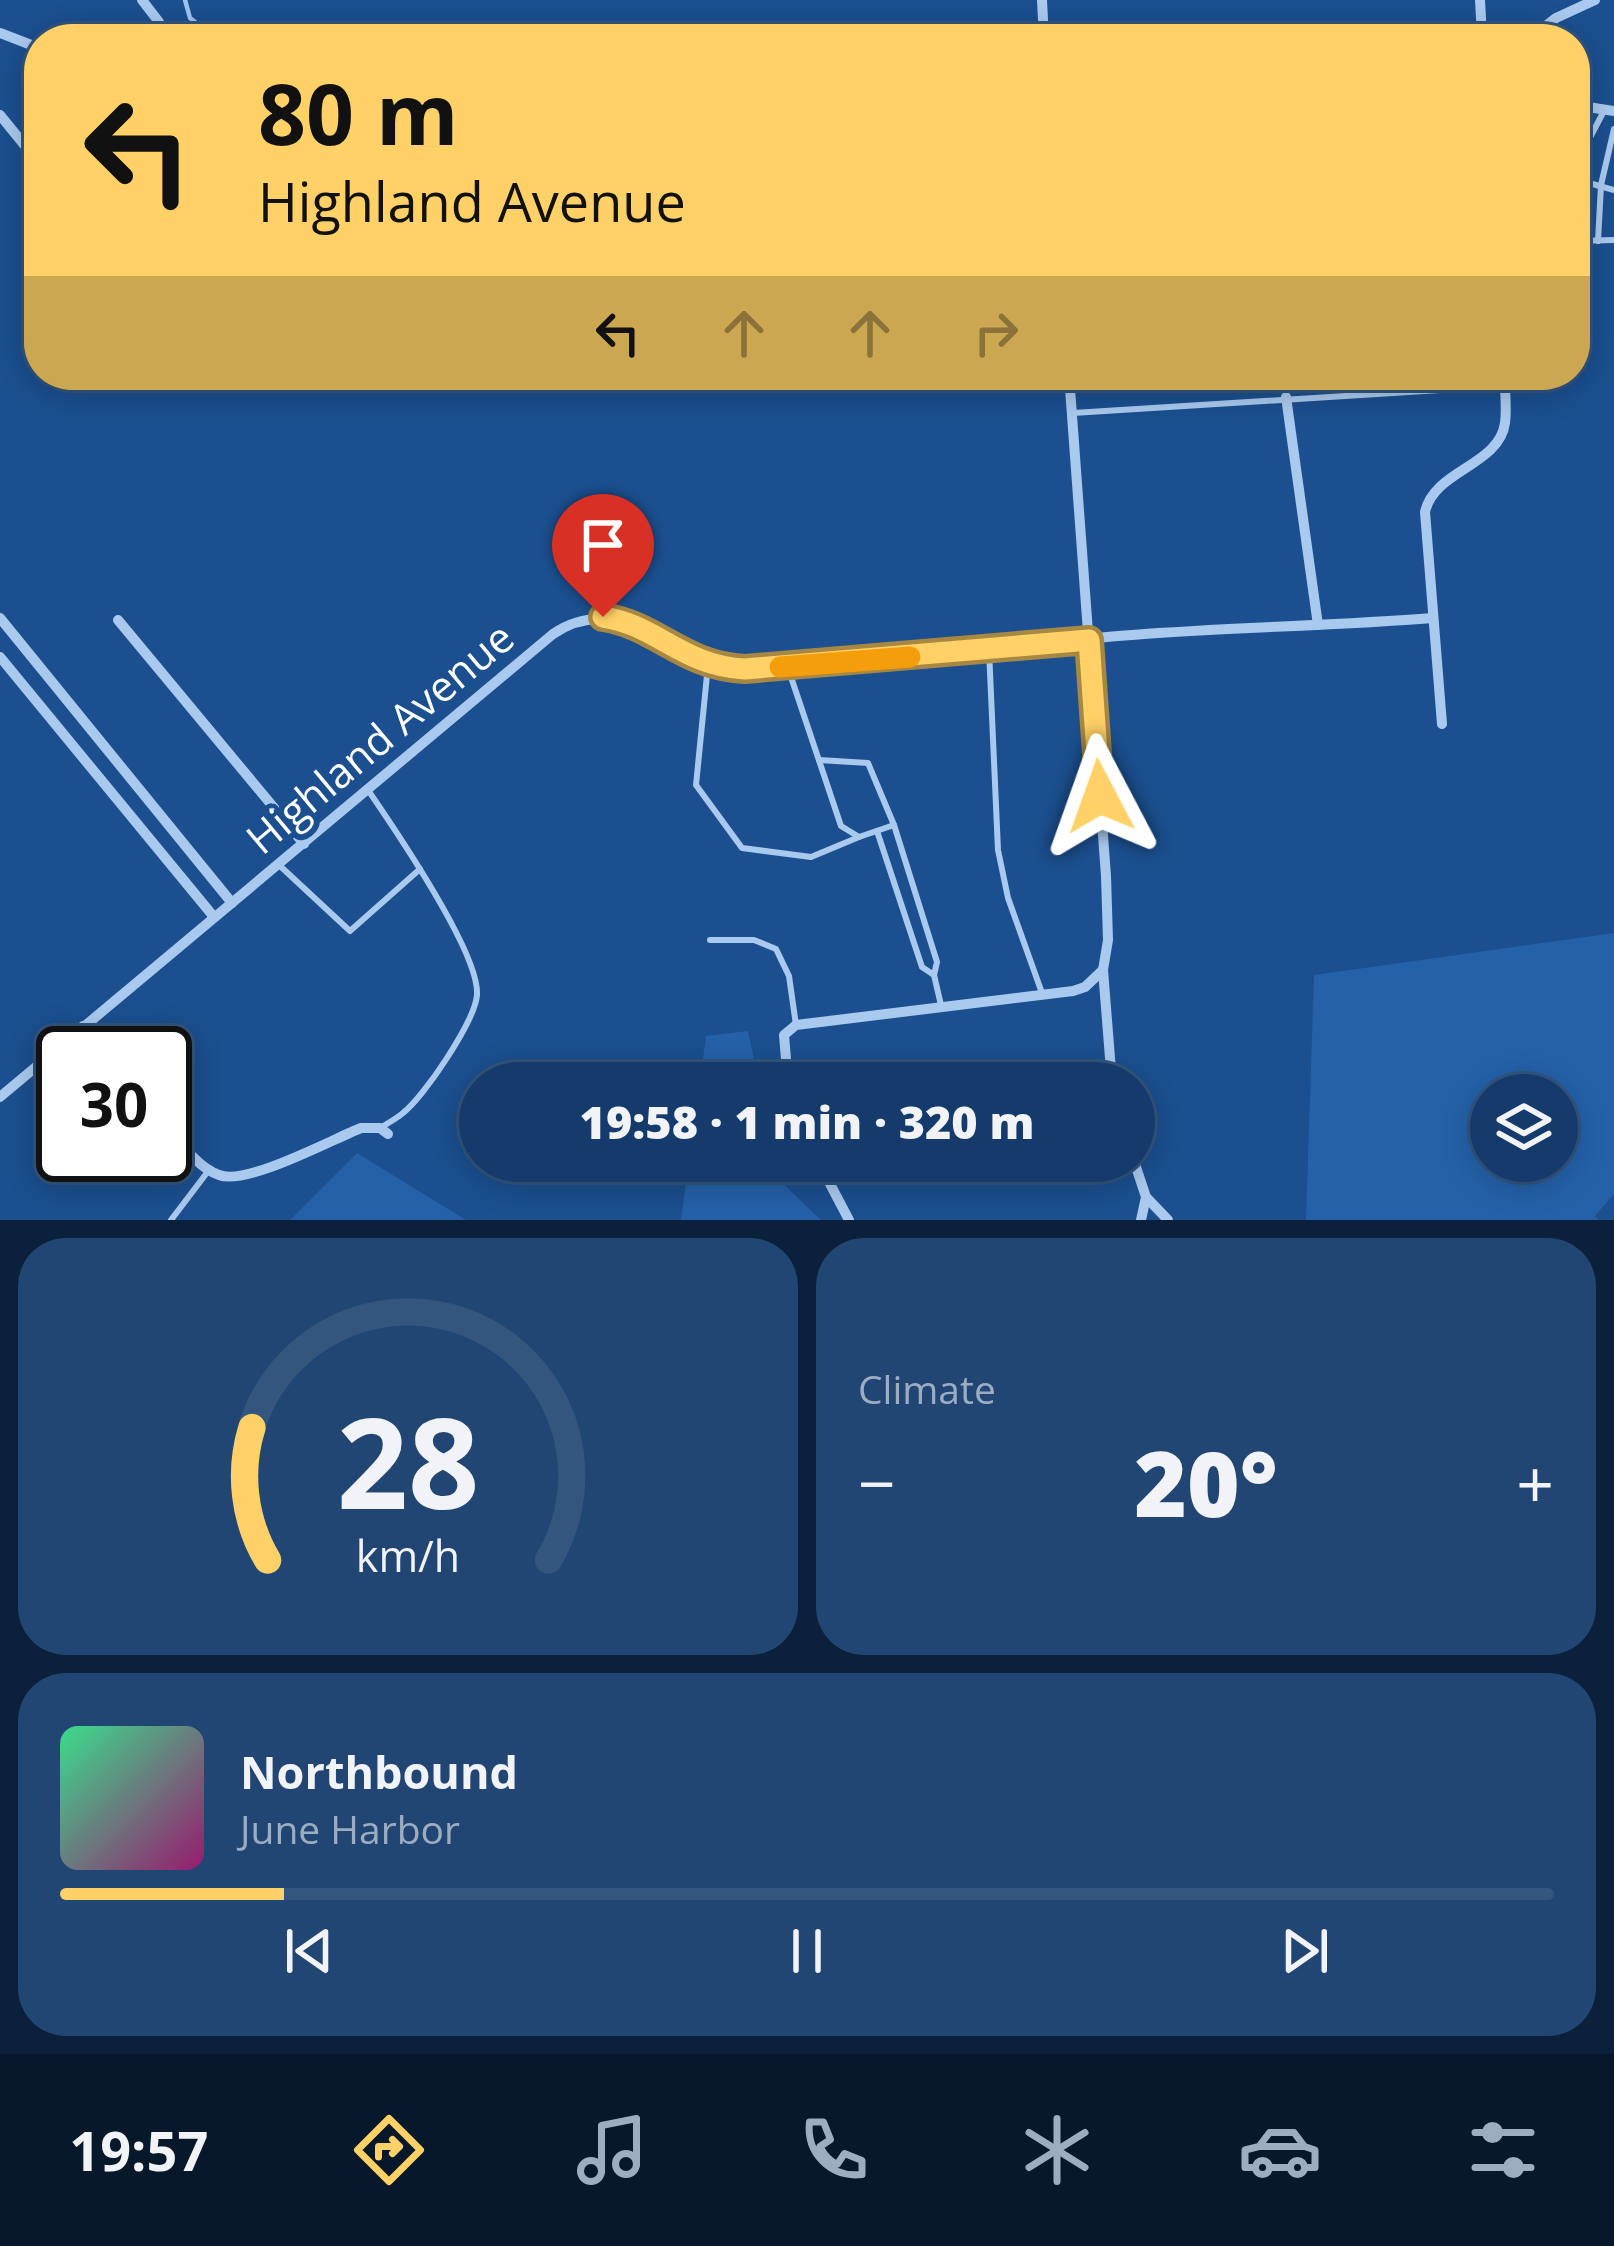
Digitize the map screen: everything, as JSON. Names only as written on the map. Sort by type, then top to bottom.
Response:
[{"type":"street","points":[[1545,24],[1595,0]]},
{"type":"street","points":[[0,115],[24,145]]},
{"type":"street","points":[[1070,390],[1108,921],[1103,970],[1110,1062]]},
{"type":"street","points":[[1442,724],[1425,512],[1428,496],[1501,434],[1504,390]]},
{"type":"street","points":[[1286,397],[1318,625]]},
{"type":"street","points":[[0,617],[232,903]]},
{"type":"street","name":"Highland Avenue","points":[[83,1026],[554,634],[583,618],[626,623],[709,664],[745,669],[1433,618]]},
{"type":"street","points":[[118,620],[304,844]]},
{"type":"street","points":[[0,657],[214,917]]},
{"type":"street","points":[[786,1062],[784,1035],[793,1027],[1043,995],[1085,987],[1103,970]]},
{"type":"street","name":"Highland Avenue","points":[[0,1096],[36,1066]]},
{"type":"street","points":[[192,1152],[209,1170],[237,1178],[361,1127],[384,1131]]},
{"type":"street","points":[[829,1182],[849,1220]]},
{"type":"street","points":[[1142,1182],[1147,1196],[1168,1220]]},
{"type":"street","points":[[1141,1220],[1147,1196]]},
{"type":"lane","points":[[1590,145],[1610,110]]},
{"type":"lane","points":[[1598,241],[1601,185],[1614,129]]},
{"type":"lane","points":[[1590,182],[1614,190]]},
{"type":"lane","points":[[1590,241],[1614,241]]},
{"type":"lane","points":[[1072,413],[1376,390]]},
{"type":"lane","points":[[989,650],[998,850],[1008,898],[1043,995]]},
{"type":"lane","points":[[709,664],[696,785],[742,848],[811,857],[894,825]]},
{"type":"lane","points":[[788,667],[841,826],[859,837]]},
{"type":"lane","points":[[819,760],[868,763],[894,825],[937,962],[934,975],[941,1005]]},
{"type":"lane","points":[[368,790],[420,869],[470,963],[477,996],[433,1078],[384,1131]]},
{"type":"lane","points":[[877,831],[922,967],[934,975]]},
{"type":"lane","points":[[279,865],[350,931],[420,869]]},
{"type":"lane","points":[[710,940],[754,940],[776,949],[789,976],[793,1027]]},
{"type":"lane","points":[[171,1220],[209,1170]]},
{"type":"shaded area","points":[[1614,933],[1614,1194],[1595,1216],[1599,1220],[1306,1220],[1314,975]]},
{"type":"shaded area","points":[[748,1031],[755,1062],[703,1062],[706,1036]]},
{"type":"shaded area","points":[[357,1153],[466,1220],[290,1220]]},
{"type":"shaded area","points":[[686,1182],[781,1182],[821,1220],[681,1220]]},
{"type":"waterway","points":[[185,0],[190,18],[197,24]]},
{"type":"slow traffic","points":[[780,667],[910,657]]},
{"type":"route","points":[[603,617],[642,631],[691,658],[745,669],[1089,640],[1100,796]]}]
